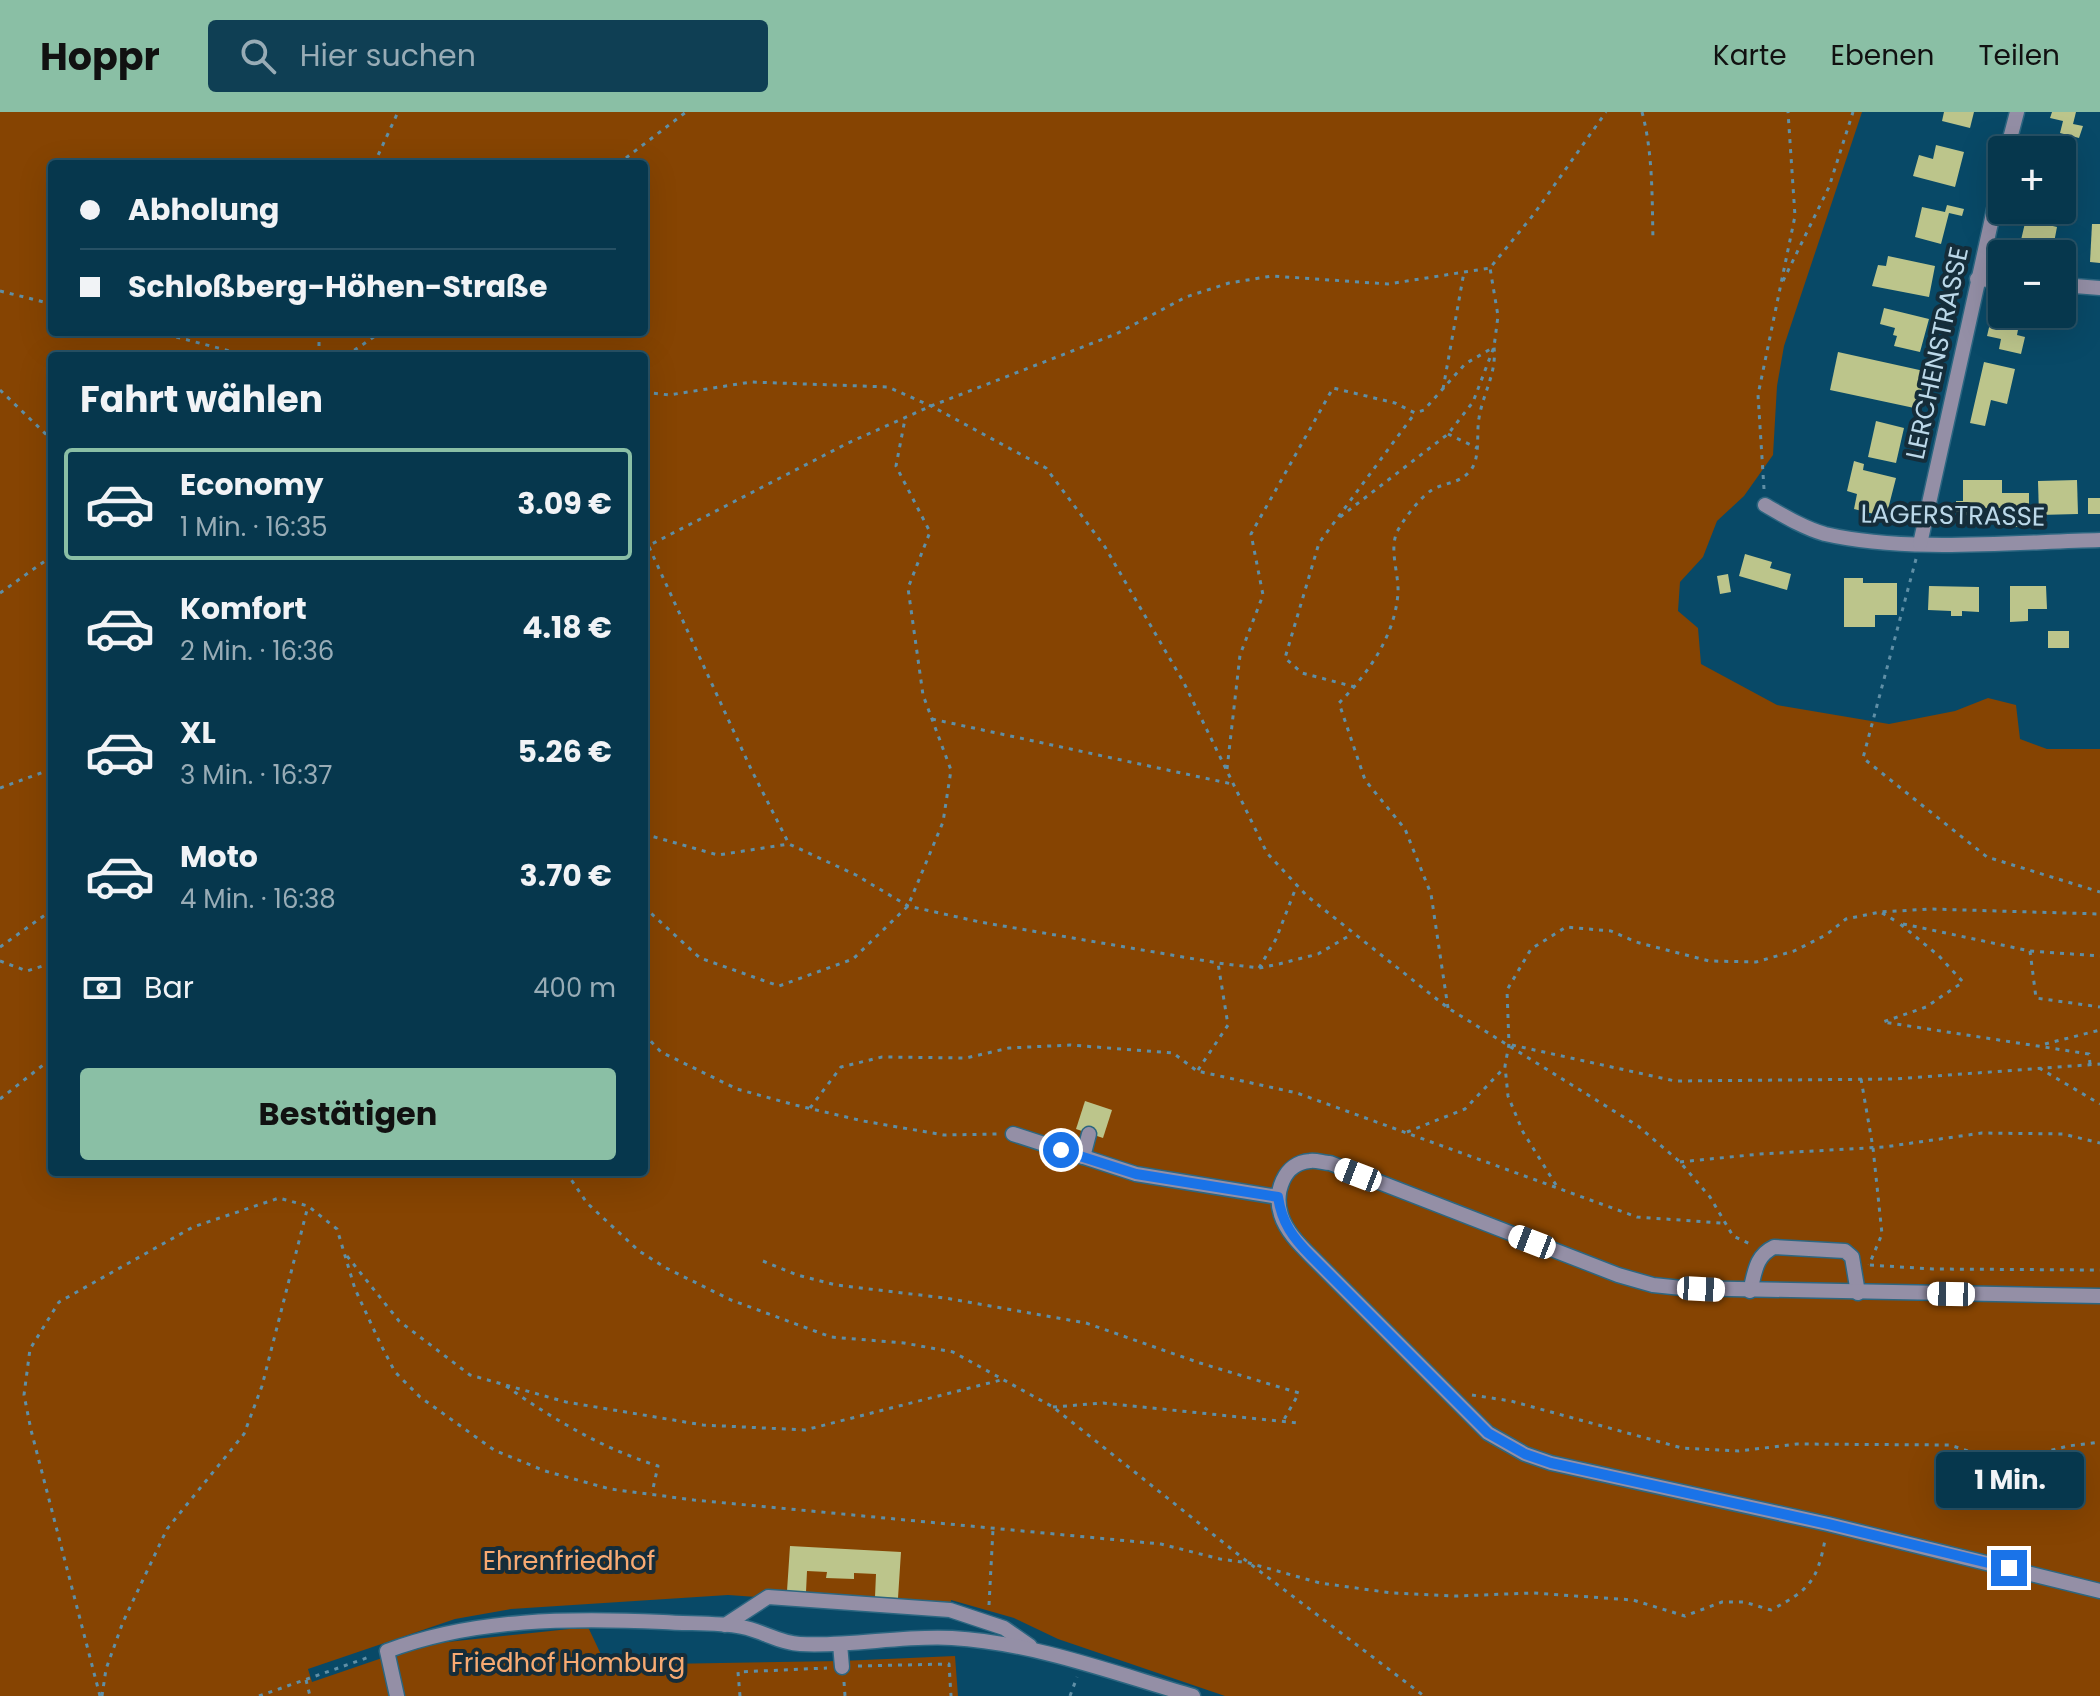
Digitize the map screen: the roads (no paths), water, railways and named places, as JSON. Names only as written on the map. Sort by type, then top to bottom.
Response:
[{"type":"street","points":[[2011,136],[2017,112]]},
{"type":"street","name":"LERCHENSTRASSE","points":[[1920,544],[1990,224]]},
{"type":"street","points":[[1977,279],[1988,280]]},
{"type":"street","points":[[2076,286],[2100,288]]},
{"type":"street","name":"LAGERSTRASSE","points":[[1765,505],[1790,520],[1823,533],[1882,543],[2100,540]]},
{"type":"street","points":[[1013,1134],[1136,1174],[1278,1197]]},
{"type":"street","points":[[1083,1157],[1089,1134]]},
{"type":"street","points":[[2100,1296],[1682,1288],[1636,1281],[1330,1163],[1309,1161],[1294,1167],[1281,1182],[1278,1197],[1281,1217],[1293,1238],[1488,1433],[1525,1454],[1551,1463],[1828,1524],[2100,1591]]},
{"type":"street","points":[[1750,1291],[1758,1260],[1764,1252],[1774,1247],[1845,1251],[1852,1257],[1858,1293]]},
{"type":"street","points":[[725,1625],[768,1597],[950,1610],[1004,1628],[1037,1650]]},
{"type":"street","points":[[397,1696],[387,1651],[422,1638],[508,1624],[592,1619],[744,1627],[779,1641],[840,1644],[949,1638],[1037,1650],[1193,1696]]},
{"type":"street","points":[[840,1644],[842,1667]]},
{"type":"park label","name":"Ehrenfriedhof","points":[[569,1561]]},
{"type":"park label","name":"Friedhof Homburg","points":[[568,1663]]}]
